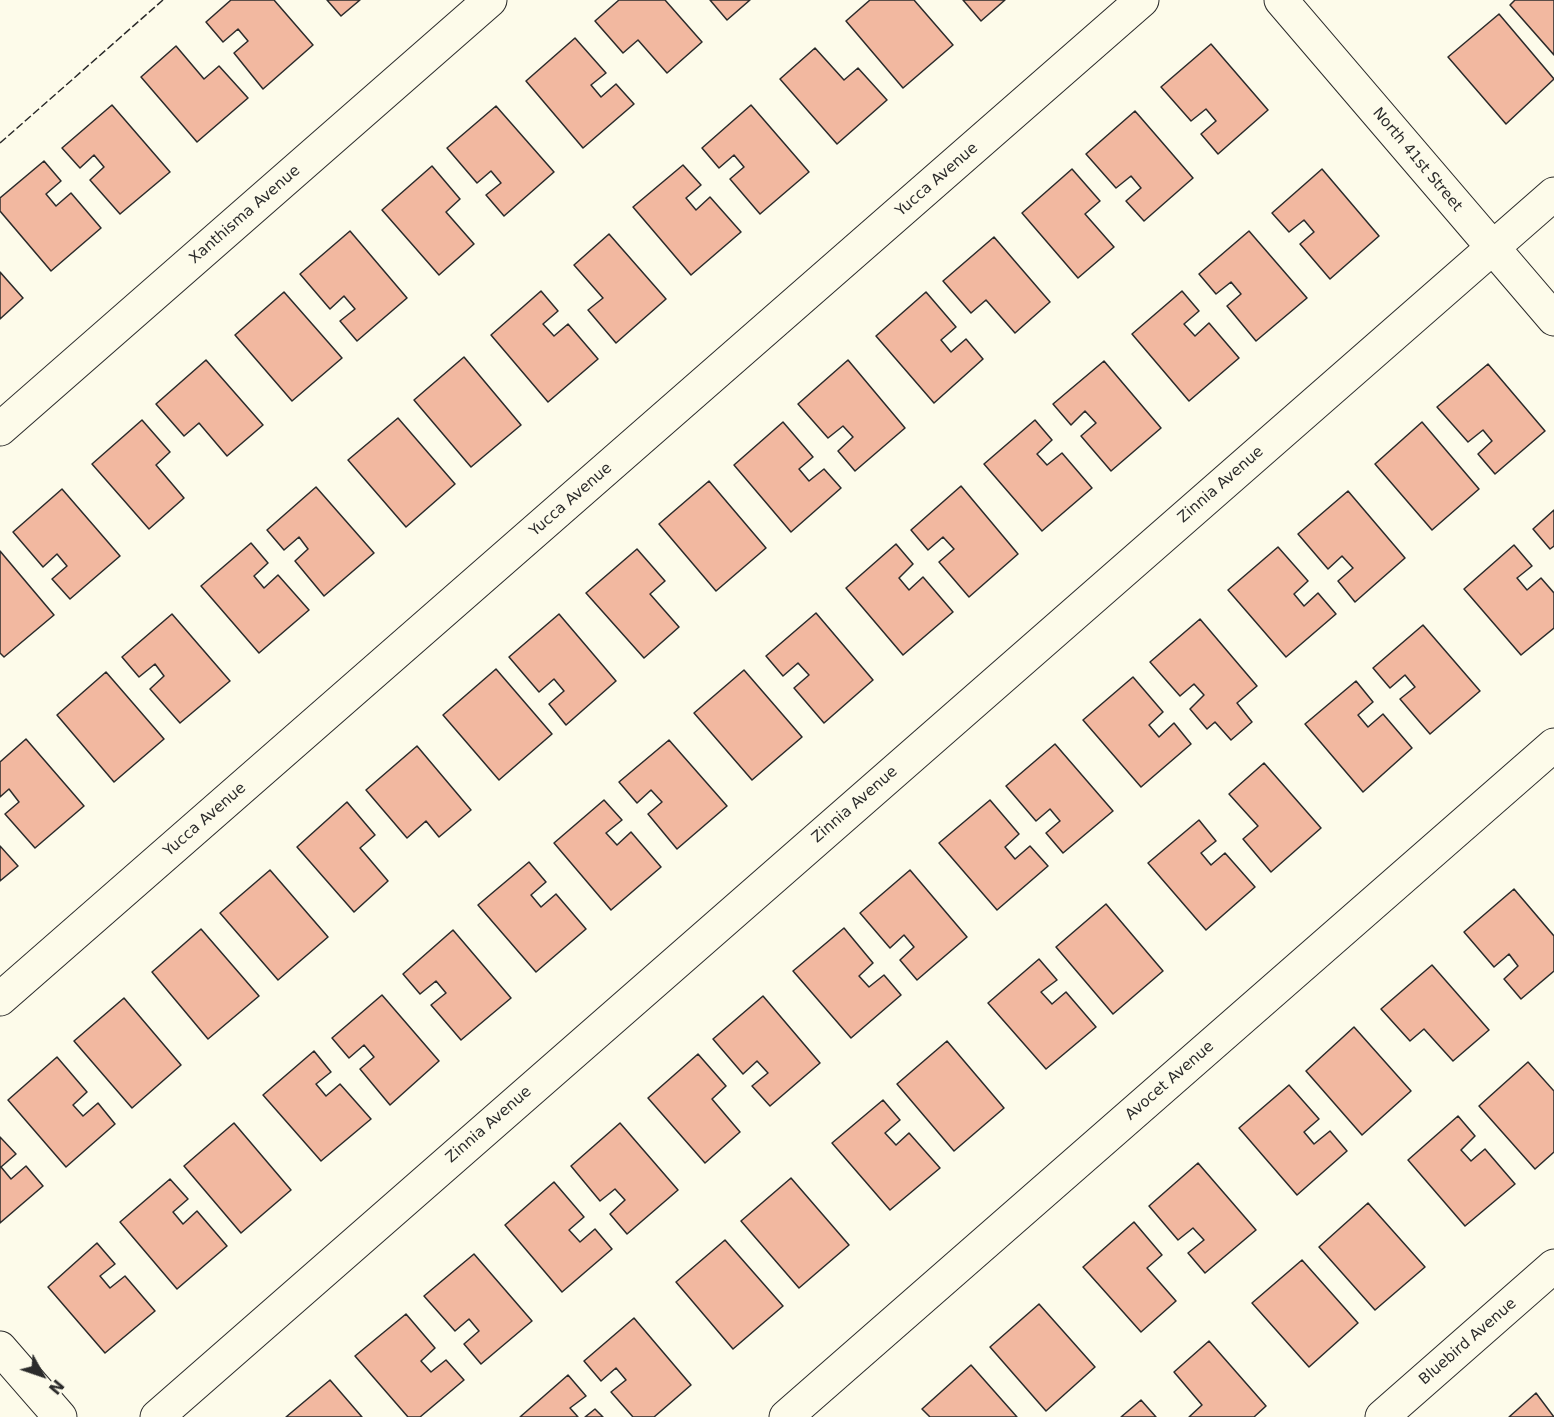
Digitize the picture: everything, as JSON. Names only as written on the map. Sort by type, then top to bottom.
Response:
[{"type":"street","name":"Xanthisma Avenue","points":[[0,429],[490,0]]},
{"type":"street","name":"Yucca Avenue","points":[[0,999],[1142,0]]},
{"type":"street","name":"North 41st Street","points":[[1281,0],[1554,319]]},
{"type":"street","name":"Zinnia Avenue","points":[[157,1417],[1554,194]]},
{"type":"street","name":"Avocet Avenue","points":[[786,1417],[1554,744]]},
{"type":"street","name":"Bluebird Avenue","points":[[1382,1417],[1554,1266]]},
{"type":"street","points":[[0,1348],[60,1417]]},
{"type":"building","points":[[231,0],[274,0],[313,45],[263,89],[234,53],[248,41],[238,29],[223,42],[206,22]]},
{"type":"building","points":[[327,0],[360,0],[341,16]]},
{"type":"building","points":[[619,0],[665,0],[702,42],[667,73],[638,40],[623,53],[595,21]]},
{"type":"building","points":[[710,0],[750,0],[727,20]]},
{"type":"building","points":[[870,0],[914,0],[953,45],[903,88],[846,21]]},
{"type":"building","points":[[963,0],[1005,0],[981,21]]},
{"type":"building","points":[[1515,0],[1554,0],[1554,55],[1510,5]]},
{"type":"building","points":[[1499,14],[1554,79],[1506,124],[1448,57]]},
{"type":"building","points":[[575,38],[606,73],[591,85],[601,97],[616,84],[634,104],[583,148],[526,81]]},
{"type":"building","points":[[1211,44],[1268,110],[1218,154],[1201,134],[1216,121],[1206,109],[1191,121],[1161,87]]},
{"type":"building","points":[[176,46],[204,79],[219,66],[248,98],[197,142],[141,77]]},
{"type":"building","points":[[815,48],[844,80],[858,68],[887,100],[837,144],[780,79]]},
{"type":"building","points":[[112,105],[170,172],[120,214],[90,180],[104,167],[94,155],[80,168],[62,148]]},
{"type":"building","points":[[751,105],[809,172],[760,214],[730,179],[744,167],[734,155],[719,168],[702,148]]},
{"type":"building","points":[[496,106],[554,172],[504,216],[486,195],[501,183],[491,171],[477,183],[447,148]]},
{"type":"building","points":[[1135,111],[1193,178],[1144,221],[1126,201],[1141,188],[1131,176],[1116,188],[1086,154]]},
{"type":"building","points":[[44,161],[61,181],[46,194],[56,206],[71,193],[101,228],[51,271],[0,211],[0,198]]},
{"type":"building","points":[[683,165],[701,185],[686,198],[696,210],[710,197],[741,232],[691,275],[633,207]]},
{"type":"building","points":[[432,166],[460,199],[446,212],[474,244],[439,275],[382,210]]},
{"type":"building","points":[[1072,169],[1100,201],[1085,214],[1114,247],[1078,278],[1022,213]]},
{"type":"building","points":[[1322,169],[1379,236],[1330,279],[1300,244],[1314,232],[1304,220],[1289,232],[1272,213]]},
{"type":"building","points":[[350,231],[407,298],[357,341],[340,321],[355,309],[344,296],[330,309],[300,274]]},
{"type":"building","points":[[1249,231],[1307,298],[1256,341],[1227,306],[1241,294],[1231,282],[1216,294],[1199,274]]},
{"type":"building","points":[[609,234],[666,299],[616,343],[588,310],[603,298],[574,265]]},
{"type":"building","points":[[994,237],[1050,302],[1015,333],[986,300],[971,313],[943,281]]},
{"type":"building","points":[[0,272],[23,298],[0,319]]},
{"type":"building","points":[[541,291],[558,311],[543,324],[554,336],[568,324],[598,359],[548,402],[491,335]]},
{"type":"building","points":[[1182,291],[1199,311],[1184,324],[1195,336],[1209,323],[1239,358],[1189,401],[1132,334]]},
{"type":"building","points":[[284,292],[342,358],[292,401],[235,335]]},
{"type":"building","points":[[926,292],[956,327],[941,340],[951,352],[966,339],[983,359],[934,403],[876,336]]},
{"type":"building","points":[[464,357],[521,425],[471,467],[414,400]]},
{"type":"building","points":[[206,360],[263,425],[227,456],[199,423],[184,436],[156,404]]},
{"type":"building","points":[[848,360],[905,428],[855,471],[838,451],[853,437],[843,426],[828,438],[798,404]]},
{"type":"building","points":[[1104,361],[1161,428],[1111,471],[1081,436],[1096,423],[1085,411],[1071,425],[1053,404]]},
{"type":"building","points":[[1488,364],[1545,431],[1495,474],[1478,454],[1492,441],[1483,430],[1468,442],[1437,407]]},
{"type":"building","points":[[398,418],[455,484],[406,527],[348,460]]},
{"type":"building","points":[[142,420],[170,452],[156,465],[184,498],[149,529],[92,464]]},
{"type":"building","points":[[1035,420],[1052,440],[1037,454],[1047,465],[1062,453],[1092,488],[1042,531],[984,464]]},
{"type":"building","points":[[783,422],[813,457],[799,469],[809,481],[824,469],[841,488],[791,532],[734,465]]},
{"type":"building","points":[[1422,422],[1479,489],[1432,530],[1375,464]]},
{"type":"building","points":[[709,481],[766,548],[716,591],[659,524]]},
{"type":"building","points":[[961,486],[1018,554],[969,597],[939,562],[954,549],[943,537],[928,550],[911,530]]},
{"type":"building","points":[[316,487],[374,553],[324,596],[295,561],[308,549],[299,537],[284,550],[267,530]]},
{"type":"building","points":[[62,489],[120,556],[70,599],[52,579],[67,566],[57,554],[43,567],[13,532]]},
{"type":"building","points":[[1348,491],[1405,558],[1355,602],[1338,581],[1353,568],[1342,556],[1328,569],[1298,534]]},
{"type":"building","points":[[1554,510],[1554,546],[1550,549],[1533,529]]},
{"type":"building","points":[[251,543],[268,563],[254,576],[264,588],[278,575],[309,610],[259,653],[201,586]]},
{"type":"building","points":[[896,544],[913,564],[899,578],[909,590],[923,577],[953,612],[903,655],[846,588]]},
{"type":"building","points":[[1514,545],[1532,566],[1517,578],[1527,590],[1541,578],[1554,593],[1554,628],[1521,655],[1464,589]]},
{"type":"building","points":[[1278,547],[1308,581],[1294,594],[1304,606],[1318,593],[1336,614],[1286,657],[1228,590]]},
{"type":"building","points":[[637,549],[665,581],[650,594],[679,627],[644,658],[586,593]]},
{"type":"building","points":[[0,551],[54,615],[4,657],[0,653]]},
{"type":"building","points":[[816,613],[873,680],[824,723],[794,688],[809,675],[798,663],[783,676],[766,656]]},
{"type":"building","points":[[172,614],[230,681],[180,723],[150,689],[164,676],[155,664],[139,677],[122,657]]},
{"type":"building","points":[[559,614],[616,681],[566,725],[549,704],[564,691],[554,679],[539,692],[509,657]]},
{"type":"building","points":[[1200,619],[1257,686],[1237,703],[1252,722],[1231,740],[1215,722],[1207,729],[1190,709],[1204,695],[1194,684],[1180,696],[1150,662]]},
{"type":"building","points":[[1423,625],[1480,691],[1430,734],[1400,699],[1415,687],[1405,675],[1390,688],[1373,668]]},
{"type":"building","points":[[496,669],[552,734],[499,780],[443,715]]},
{"type":"building","points":[[744,670],[802,737],[752,780],[694,713]]},
{"type":"building","points":[[106,672],[164,739],[114,782],[57,715]]},
{"type":"building","points":[[1133,677],[1163,712],[1149,725],[1159,737],[1174,723],[1191,744],[1141,787],[1083,720]]},
{"type":"building","points":[[1356,681],[1373,702],[1358,715],[1368,727],[1383,714],[1412,748],[1363,792],[1305,724]]},
{"type":"building","points":[[26,739],[84,806],[35,848],[5,814],[19,802],[9,789],[0,797],[0,762]]},
{"type":"building","points":[[669,740],[727,806],[677,849],[648,814],[662,802],[651,790],[637,803],[619,782]]},
{"type":"building","points":[[1055,744],[1113,811],[1063,853],[1046,833],[1060,821],[1050,809],[1036,821],[1006,786]]},
{"type":"building","points":[[417,746],[471,810],[439,837],[426,821],[407,838],[366,790]]},
{"type":"building","points":[[1264,763],[1321,828],[1271,872],[1243,839],[1258,826],[1229,794]]},
{"type":"building","points":[[604,800],[622,820],[606,833],[617,845],[631,832],[661,867],[611,910],[554,843]]},
{"type":"building","points":[[990,800],[1019,834],[1005,847],[1015,859],[1030,846],[1048,866],[997,910],[939,843]]},
{"type":"building","points":[[347,802],[375,835],[360,848],[388,881],[354,912],[297,847]]},
{"type":"building","points":[[1199,820],[1216,841],[1201,853],[1211,865],[1225,853],[1255,887],[1206,930],[1148,863]]},
{"type":"building","points":[[0,846],[18,866],[0,881]]},
{"type":"building","points":[[529,862],[546,882],[531,895],[541,907],[556,894],[586,929],[536,972],[478,905]]},
{"type":"building","points":[[270,870],[328,937],[278,980],[220,913]]},
{"type":"building","points":[[910,870],[967,937],[917,980],[900,960],[914,947],[904,935],[890,948],[860,913]]},
{"type":"building","points":[[1514,889],[1554,936],[1554,971],[1521,999],[1504,979],[1518,966],[1509,954],[1494,967],[1464,932]]},
{"type":"building","points":[[1106,904],[1163,971],[1113,1014],[1056,947]]},
{"type":"building","points":[[844,928],[873,963],[859,976],[869,987],[884,975],[901,995],[851,1038],[793,971]]},
{"type":"building","points":[[201,929],[259,996],[208,1039],[152,972]]},
{"type":"building","points":[[453,930],[511,998],[461,1040],[431,1005],[446,993],[436,981],[420,994],[403,974]]},
{"type":"building","points":[[1039,959],[1057,980],[1041,992],[1052,1004],[1066,992],[1096,1027],[1046,1069],[988,1003]]},
{"type":"building","points":[[1432,965],[1489,1030],[1453,1061],[1424,1029],[1410,1041],[1381,1009]]},
{"type":"building","points":[[382,995],[439,1061],[390,1105],[360,1069],[374,1057],[364,1045],[349,1058],[332,1038]]},
{"type":"building","points":[[763,996],[820,1063],[770,1106],[752,1086],[768,1073],[757,1061],[743,1074],[713,1039]]},
{"type":"building","points":[[124,998],[181,1065],[132,1108],[74,1041]]},
{"type":"building","points":[[1354,1027],[1411,1091],[1362,1135],[1306,1071]]},
{"type":"building","points":[[947,1041],[1004,1108],[954,1151],[897,1084]]},
{"type":"building","points":[[314,1051],[331,1072],[316,1084],[326,1096],[340,1084],[371,1119],[321,1161],[263,1095]]},
{"type":"building","points":[[698,1054],[726,1086],[712,1099],[740,1132],[705,1163],[648,1098]]},
{"type":"building","points":[[57,1057],[87,1092],[73,1105],[83,1116],[98,1103],[115,1124],[66,1167],[8,1100]]},
{"type":"building","points":[[1528,1062],[1554,1091],[1554,1152],[1535,1169],[1479,1106]]},
{"type":"building","points":[[1289,1085],[1319,1119],[1304,1132],[1314,1144],[1330,1131],[1347,1151],[1297,1195],[1239,1128]]},
{"type":"building","points":[[883,1100],[900,1120],[885,1133],[896,1145],[909,1133],[940,1168],[890,1210],[832,1143]]},
{"type":"building","points":[[1458,1116],[1475,1136],[1461,1150],[1471,1161],[1485,1149],[1515,1184],[1465,1226],[1408,1160]]},
{"type":"building","points":[[234,1123],[291,1190],[241,1233],[184,1166]]},
{"type":"building","points":[[620,1123],[678,1190],[627,1234],[610,1214],[625,1200],[615,1189],[600,1201],[571,1166]]},
{"type":"building","points":[[0,1137],[16,1154],[1,1167],[11,1179],[26,1166],[43,1186],[0,1223]]},
{"type":"building","points":[[1198,1163],[1256,1230],[1205,1273],[1188,1253],[1204,1240],[1193,1228],[1178,1240],[1149,1206]]},
{"type":"building","points":[[791,1178],[849,1245],[799,1288],[741,1221]]},
{"type":"building","points":[[170,1179],[188,1199],[173,1212],[183,1224],[197,1211],[227,1246],[177,1289],[120,1222]]},
{"type":"building","points":[[554,1182],[584,1217],[569,1230],[580,1242],[595,1229],[612,1249],[562,1292],[505,1225]]},
{"type":"building","points":[[1368,1203],[1425,1267],[1375,1310],[1319,1247]]},
{"type":"building","points":[[1134,1222],[1162,1255],[1147,1268],[1176,1301],[1141,1332],[1083,1267]]},
{"type":"building","points":[[725,1240],[783,1306],[733,1349],[676,1282]]},
{"type":"building","points":[[97,1243],[115,1264],[100,1276],[110,1288],[125,1276],[155,1311],[105,1353],[48,1287]]},
{"type":"building","points":[[474,1254],[532,1321],[481,1364],[464,1344],[479,1331],[469,1319],[455,1331],[424,1296]]},
{"type":"building","points":[[1302,1260],[1358,1323],[1309,1367],[1252,1303]]},
{"type":"building","points":[[1039,1304],[1095,1367],[1046,1411],[990,1347]]},
{"type":"building","points":[[406,1314],[435,1348],[421,1361],[431,1372],[446,1360],[464,1380],[420,1417],[408,1417],[355,1356]]},
{"type":"building","points":[[634,1318],[691,1385],[654,1417],[633,1417],[611,1392],[626,1380],[616,1368],[601,1381],[584,1361]]},
{"type":"building","points":[[1209,1341],[1266,1406],[1254,1417],[1189,1417],[1202,1405],[1174,1372]]},
{"type":"building","points":[[971,1365],[1017,1417],[930,1417],[922,1409]]},
{"type":"building","points":[[568,1375],[586,1396],[570,1408],[578,1417],[520,1417]]},
{"type":"building","points":[[330,1380],[362,1417],[286,1417]]},
{"type":"building","points":[[1536,1393],[1554,1417],[1509,1417]]},
{"type":"building","points":[[1141,1400],[1156,1417],[1121,1417]]},
{"type":"building","points":[[595,1409],[603,1417],[585,1417]]},
{"type":"fence","points":[[0,143],[163,0]]}]
